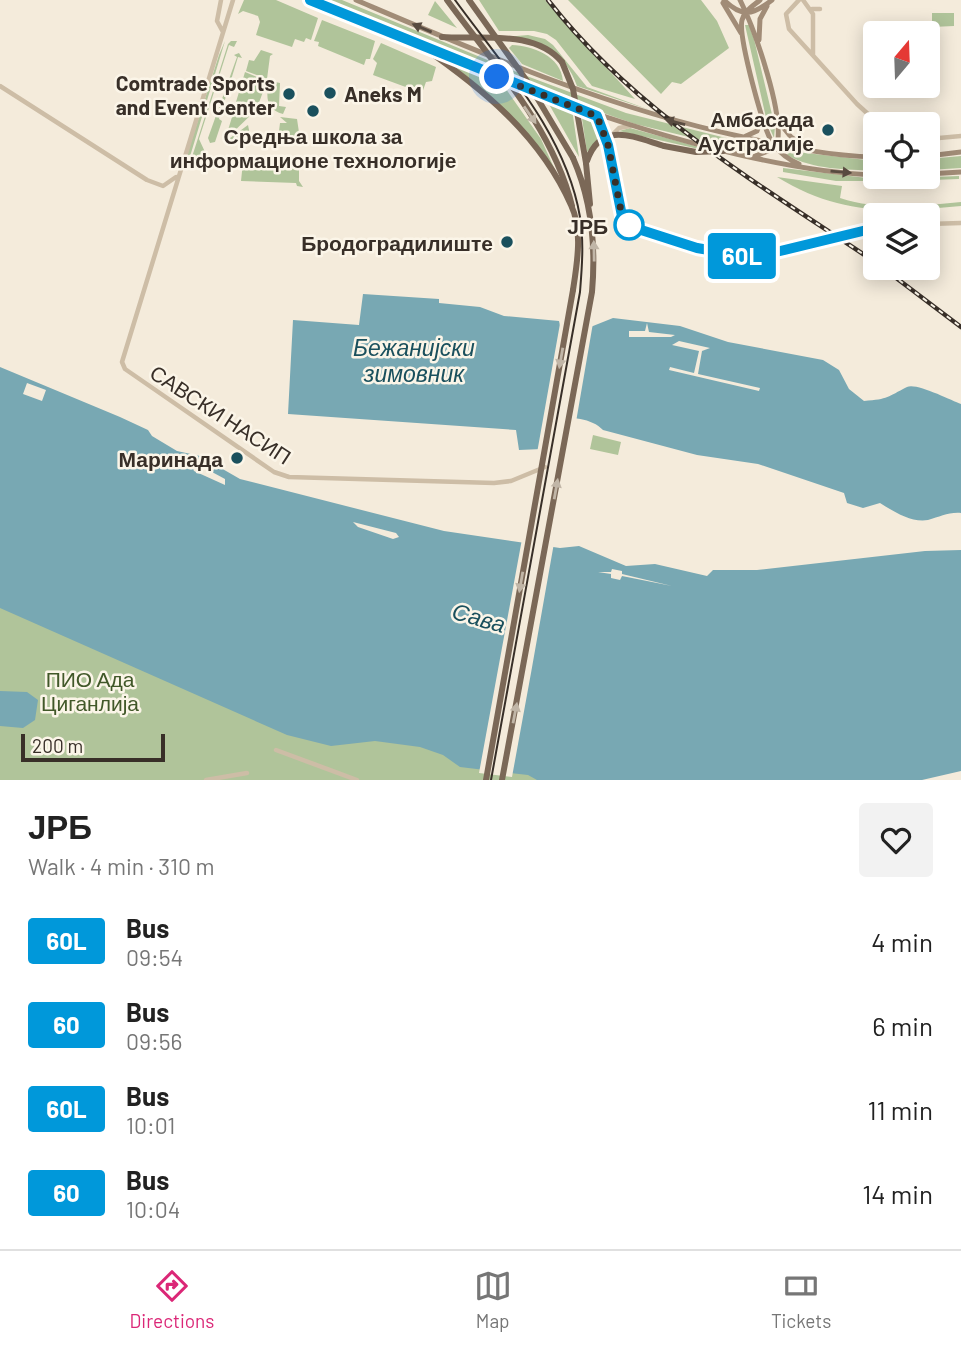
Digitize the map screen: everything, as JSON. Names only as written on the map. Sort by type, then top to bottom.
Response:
[{"type":"main road","points":[[310,0],[597,116],[745,156],[807,168],[863,174]]},
{"type":"main road","points":[[356,0],[592,96],[659,117],[775,145],[863,156]]},
{"type":"main road","points":[[447,0],[542,133],[558,163],[572,205],[577,237],[573,290],[486,780]]},
{"type":"main road","points":[[469,0],[557,127],[576,164],[590,209]]},
{"type":"main road","points":[[722,0],[746,13]]},
{"type":"main road","points":[[722,0],[743,36],[761,116],[775,145],[807,168]]},
{"type":"main road","points":[[740,0],[760,46],[777,120],[775,145],[763,155],[745,156]]},
{"type":"main road","points":[[743,36],[746,13],[760,0]]},
{"type":"main road","points":[[746,13],[771,1]]},
{"type":"main road","points":[[760,46],[760,22],[771,1]]},
{"type":"main road","points":[[442,37],[528,41],[548,49],[562,62],[573,89],[586,163],[594,249],[592,292],[502,780]]},
{"type":"main road","points":[[421,46],[480,89],[510,117],[540,153],[572,205]]},
{"type":"main road","points":[[741,137],[757,131],[761,116]]},
{"type":"main road","points":[[777,120],[795,141],[815,152]]},
{"type":"main road","points":[[586,163],[597,142],[612,135],[631,136],[696,152],[723,151]]},
{"type":"main road","points":[[940,155],[961,152]]},
{"type":"main road","points":[[940,173],[961,172]]},
{"type":"street","name":"САВСКИ НАСИП","points":[[221,0],[217,21],[223,32]]},
{"type":"street","name":"САВСКИ НАСИП","points":[[233,0],[122,362],[125,369],[279,475],[315,480],[394,478],[483,483],[511,481],[545,467]]},
{"type":"street","points":[[820,9],[811,9],[801,0],[788,10],[786,24],[865,112]]},
{"type":"street","points":[[811,9],[813,56]]},
{"type":"street","points":[[0,86],[158,186],[167,185],[178,173]]},
{"type":"street","points":[[597,116],[608,145],[626,222],[697,248],[734,255],[769,253],[863,231]]},
{"type":"street","points":[[608,145],[614,132],[630,126]]},
{"type":"street","points":[[940,138],[961,136]]},
{"type":"street","points":[[940,224],[961,223]]},
{"type":"street","points":[[276,750],[357,780]]},
{"type":"street","points":[[206,780],[247,773]]},
{"type":"green space","points":[[244,0],[276,0],[318,18],[311,40],[306,38],[304,42],[295,39],[292,47],[256,35],[260,22],[258,16],[243,11],[238,14]]},
{"type":"green space","points":[[319,0],[342,0],[524,75],[626,113],[770,149],[761,152],[747,151],[635,124],[537,90]]},
{"type":"green space","points":[[479,0],[545,0],[635,99],[592,86],[556,40],[547,34],[534,31],[499,31]]},
{"type":"green space","points":[[568,0],[701,0],[717,21],[729,48],[681,84],[672,82],[661,94]]},
{"type":"green space","points":[[435,1],[457,28],[428,15]]},
{"type":"green space","points":[[932,13],[954,13],[954,26],[940,27],[940,21],[932,21]]},
{"type":"green space","points":[[322,20],[375,41],[370,59],[366,59],[364,65],[318,46],[319,42],[314,41]]},
{"type":"green space","points":[[745,25],[749,25],[754,39],[775,127],[774,138],[767,122]]},
{"type":"green space","points":[[528,35],[545,39],[553,45],[587,87],[650,110],[577,86],[566,64],[550,50],[506,37]]},
{"type":"green space","points":[[225,41],[188,163],[184,164],[219,55]]},
{"type":"green space","points":[[237,41],[234,47],[229,45],[199,139],[205,152],[202,162],[192,157],[228,44]]},
{"type":"green space","points":[[381,43],[436,67],[432,81],[426,82],[422,93],[373,75],[377,63],[373,59]]},
{"type":"green space","points":[[512,45],[545,54],[557,65],[563,81],[522,64],[509,48]]},
{"type":"green space","points":[[261,50],[273,54],[270,56],[267,79],[246,71],[249,60],[254,61]]},
{"type":"green space","points":[[239,53],[242,58],[238,57],[219,119],[222,121],[215,142],[210,143],[208,138],[237,57],[234,55]]},
{"type":"green space","points":[[445,59],[501,82],[541,139],[556,172],[505,111]]},
{"type":"green space","points":[[245,72],[267,81],[257,108],[236,102]]},
{"type":"green space","points":[[270,81],[280,83],[279,106],[286,107],[283,114],[273,109],[268,101]]},
{"type":"green space","points":[[546,99],[572,109],[579,157]]},
{"type":"green space","points":[[236,104],[256,110],[225,140]]},
{"type":"green space","points":[[581,112],[597,118],[602,135],[587,152]]},
{"type":"green space","points":[[280,117],[297,119],[300,139],[279,131],[280,123],[287,123]]},
{"type":"green space","points":[[248,125],[250,135],[278,133],[299,143],[226,141]]},
{"type":"green space","points":[[630,128],[703,148],[703,150],[619,131]]},
{"type":"green space","points":[[789,151],[863,160],[863,170],[808,164],[787,155]]},
{"type":"green space","points":[[961,156],[961,168],[940,169],[940,158]]},
{"type":"green space","points":[[243,162],[294,163],[299,168],[299,181],[303,187],[297,186],[296,183],[241,181]]},
{"type":"green space","points":[[783,168],[863,178],[863,181],[836,181],[783,172]]},
{"type":"green space","points":[[959,176],[959,179],[940,180],[940,177]]},
{"type":"green space","points":[[777,177],[842,186],[840,198],[863,204],[863,208],[822,199]]},
{"type":"green space","points":[[961,202],[961,206],[940,208],[940,204]]},
{"type":"green space","points":[[593,435],[621,442],[618,455],[590,449]]},
{"type":"green space","name":"ПИО Ада Циганлија","points":[[0,566],[602,780],[0,780]]},
{"type":"water","name":"Бежанијски зимовник","points":[[363,294],[439,299],[439,303],[480,307],[504,316],[559,321],[562,335],[568,336],[613,318],[680,326],[728,342],[823,360],[839,370],[849,389],[864,401],[883,398],[911,386],[933,392],[961,404],[961,513],[915,520],[880,503],[863,508],[847,503],[844,493],[758,464],[697,455],[603,430],[593,423],[574,418],[554,417],[542,449],[519,450],[516,430],[288,414],[293,320],[359,325]]},
{"type":"water","name":"Сава","points":[[0,367],[148,430],[152,436],[177,451],[200,456],[240,479],[444,531],[560,548],[579,546],[626,566],[655,564],[707,576],[713,570],[757,570],[925,551],[961,550],[961,771],[922,780],[537,780],[528,775],[460,767],[443,755],[420,747],[375,741],[331,746],[287,735],[0,608]]},
{"type":"water","points":[[0,691],[27,692],[38,700],[35,720],[23,728],[0,726]]},
{"type":"pier","points":[[561,318],[565,333],[593,323],[576,422],[550,421],[543,452],[537,453]]},
{"type":"pier","points":[[647,323],[649,332],[675,335],[629,337],[629,331],[645,331]]},
{"type":"pier","points":[[679,341],[710,348],[702,351],[698,374],[760,388],[759,391],[669,370],[670,367],[694,373],[699,351],[672,345]]},
{"type":"pier","points":[[27,383],[46,390],[42,401],[23,394]]},
{"type":"pier","points":[[191,464],[209,470],[213,464],[216,466],[212,472],[225,479],[225,485],[194,471]]},
{"type":"pier","points":[[353,522],[396,533],[399,537],[393,539],[358,527]]},
{"type":"pier","points":[[522,539],[554,543],[512,777],[479,773]]},
{"type":"pier","points":[[612,569],[672,586],[622,576],[620,580],[611,578],[611,574],[598,572],[611,572]]},
{"type":"tram line","points":[[455,0],[512,76],[547,129],[573,187],[582,236],[580,292],[491,780]]},
{"type":"railway","points":[[548,0],[582,40],[659,112],[743,174],[863,254]]},
{"type":"railway","points":[[899,280],[961,327]]},
{"type":"bus line","name":"60L","points":[[310,0],[597,116],[608,145],[622,216],[635,228],[697,248],[744,256],[776,252],[863,230]]},
{"type":"place","name":"Aneks M","points":[[330,93]]},
{"type":"place","name":"Comtrade Sports and Event Center","points":[[289,94]]},
{"type":"place","name":"Средња школа за информационе технологије","points":[[313,111]]},
{"type":"place","name":"Амбасада Аустралије","points":[[828,130]]},
{"type":"place","name":"ЈРБ","points":[[629,225]]},
{"type":"place","name":"Бродоградилиште","points":[[507,242]]},
{"type":"place","name":"Маринада","points":[[237,458]]},
{"type":"route","points":[[497,77],[597,116],[608,145],[622,216],[629,225]]}]
